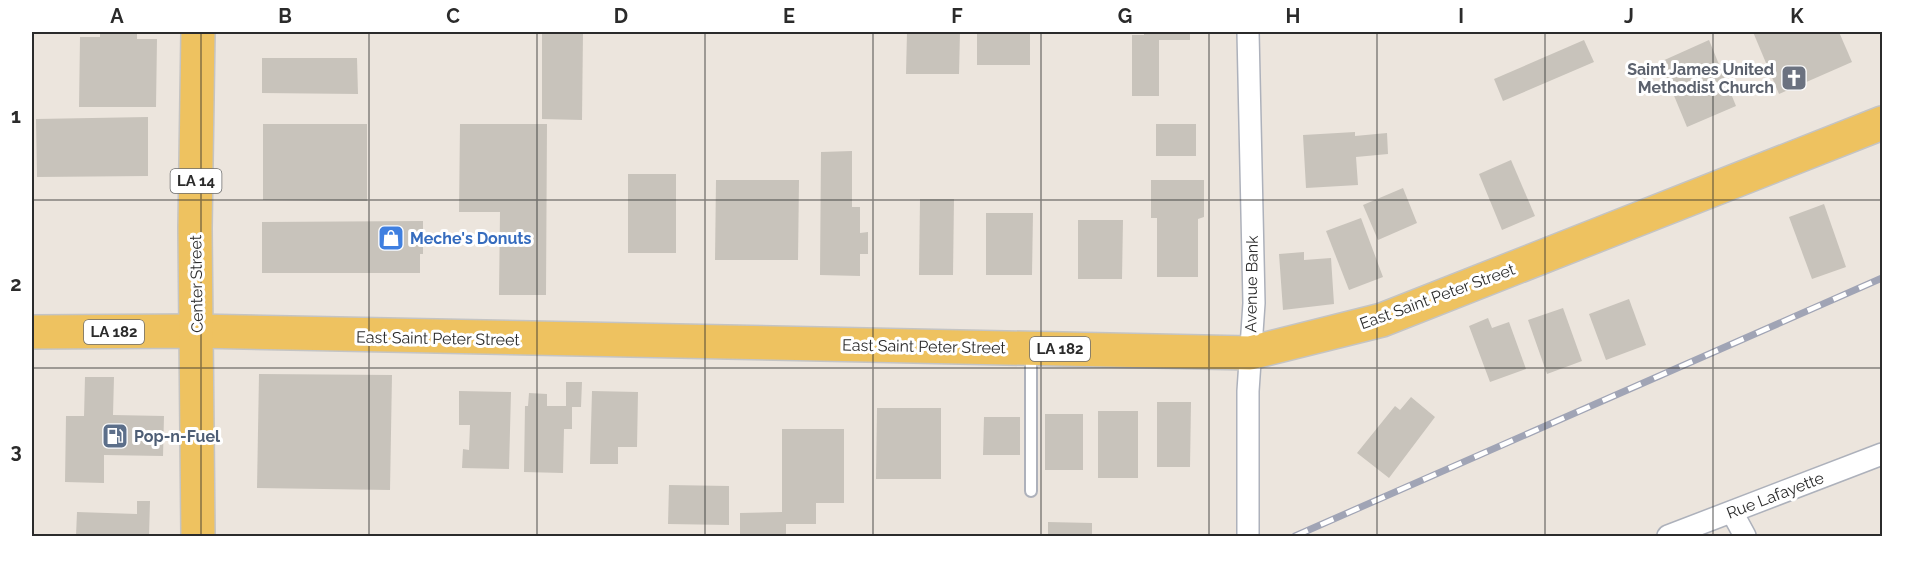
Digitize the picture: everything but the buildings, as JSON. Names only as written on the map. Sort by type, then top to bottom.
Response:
[{"type":"main road","name":"Center Street","points":[[198,32],[196,332],[198,537]]},
{"type":"main road","name":"East Saint Peter Street","points":[[32,332],[196,332],[1250,353],[1382,320],[1882,123]]},
{"type":"street","name":"Avenue Bank","points":[[1248,32],[1254,303],[1250,353],[1248,537]]},
{"type":"street","name":"Rue Lafayette","points":[[1668,537],[1882,454]]},
{"type":"street","points":[[1732,512],[1745,537]]},
{"type":"lane","points":[[1031,349],[1031,491]]},
{"type":"railway","points":[[1295,536],[1882,278]]},
{"type":"place","name":"Saint James United Methodist Church","points":[[1794,78]]},
{"type":"place","name":"Meche's Donuts","points":[[391,238]]},
{"type":"place","name":"Pop-n-Fuel","points":[[115,436]]}]
